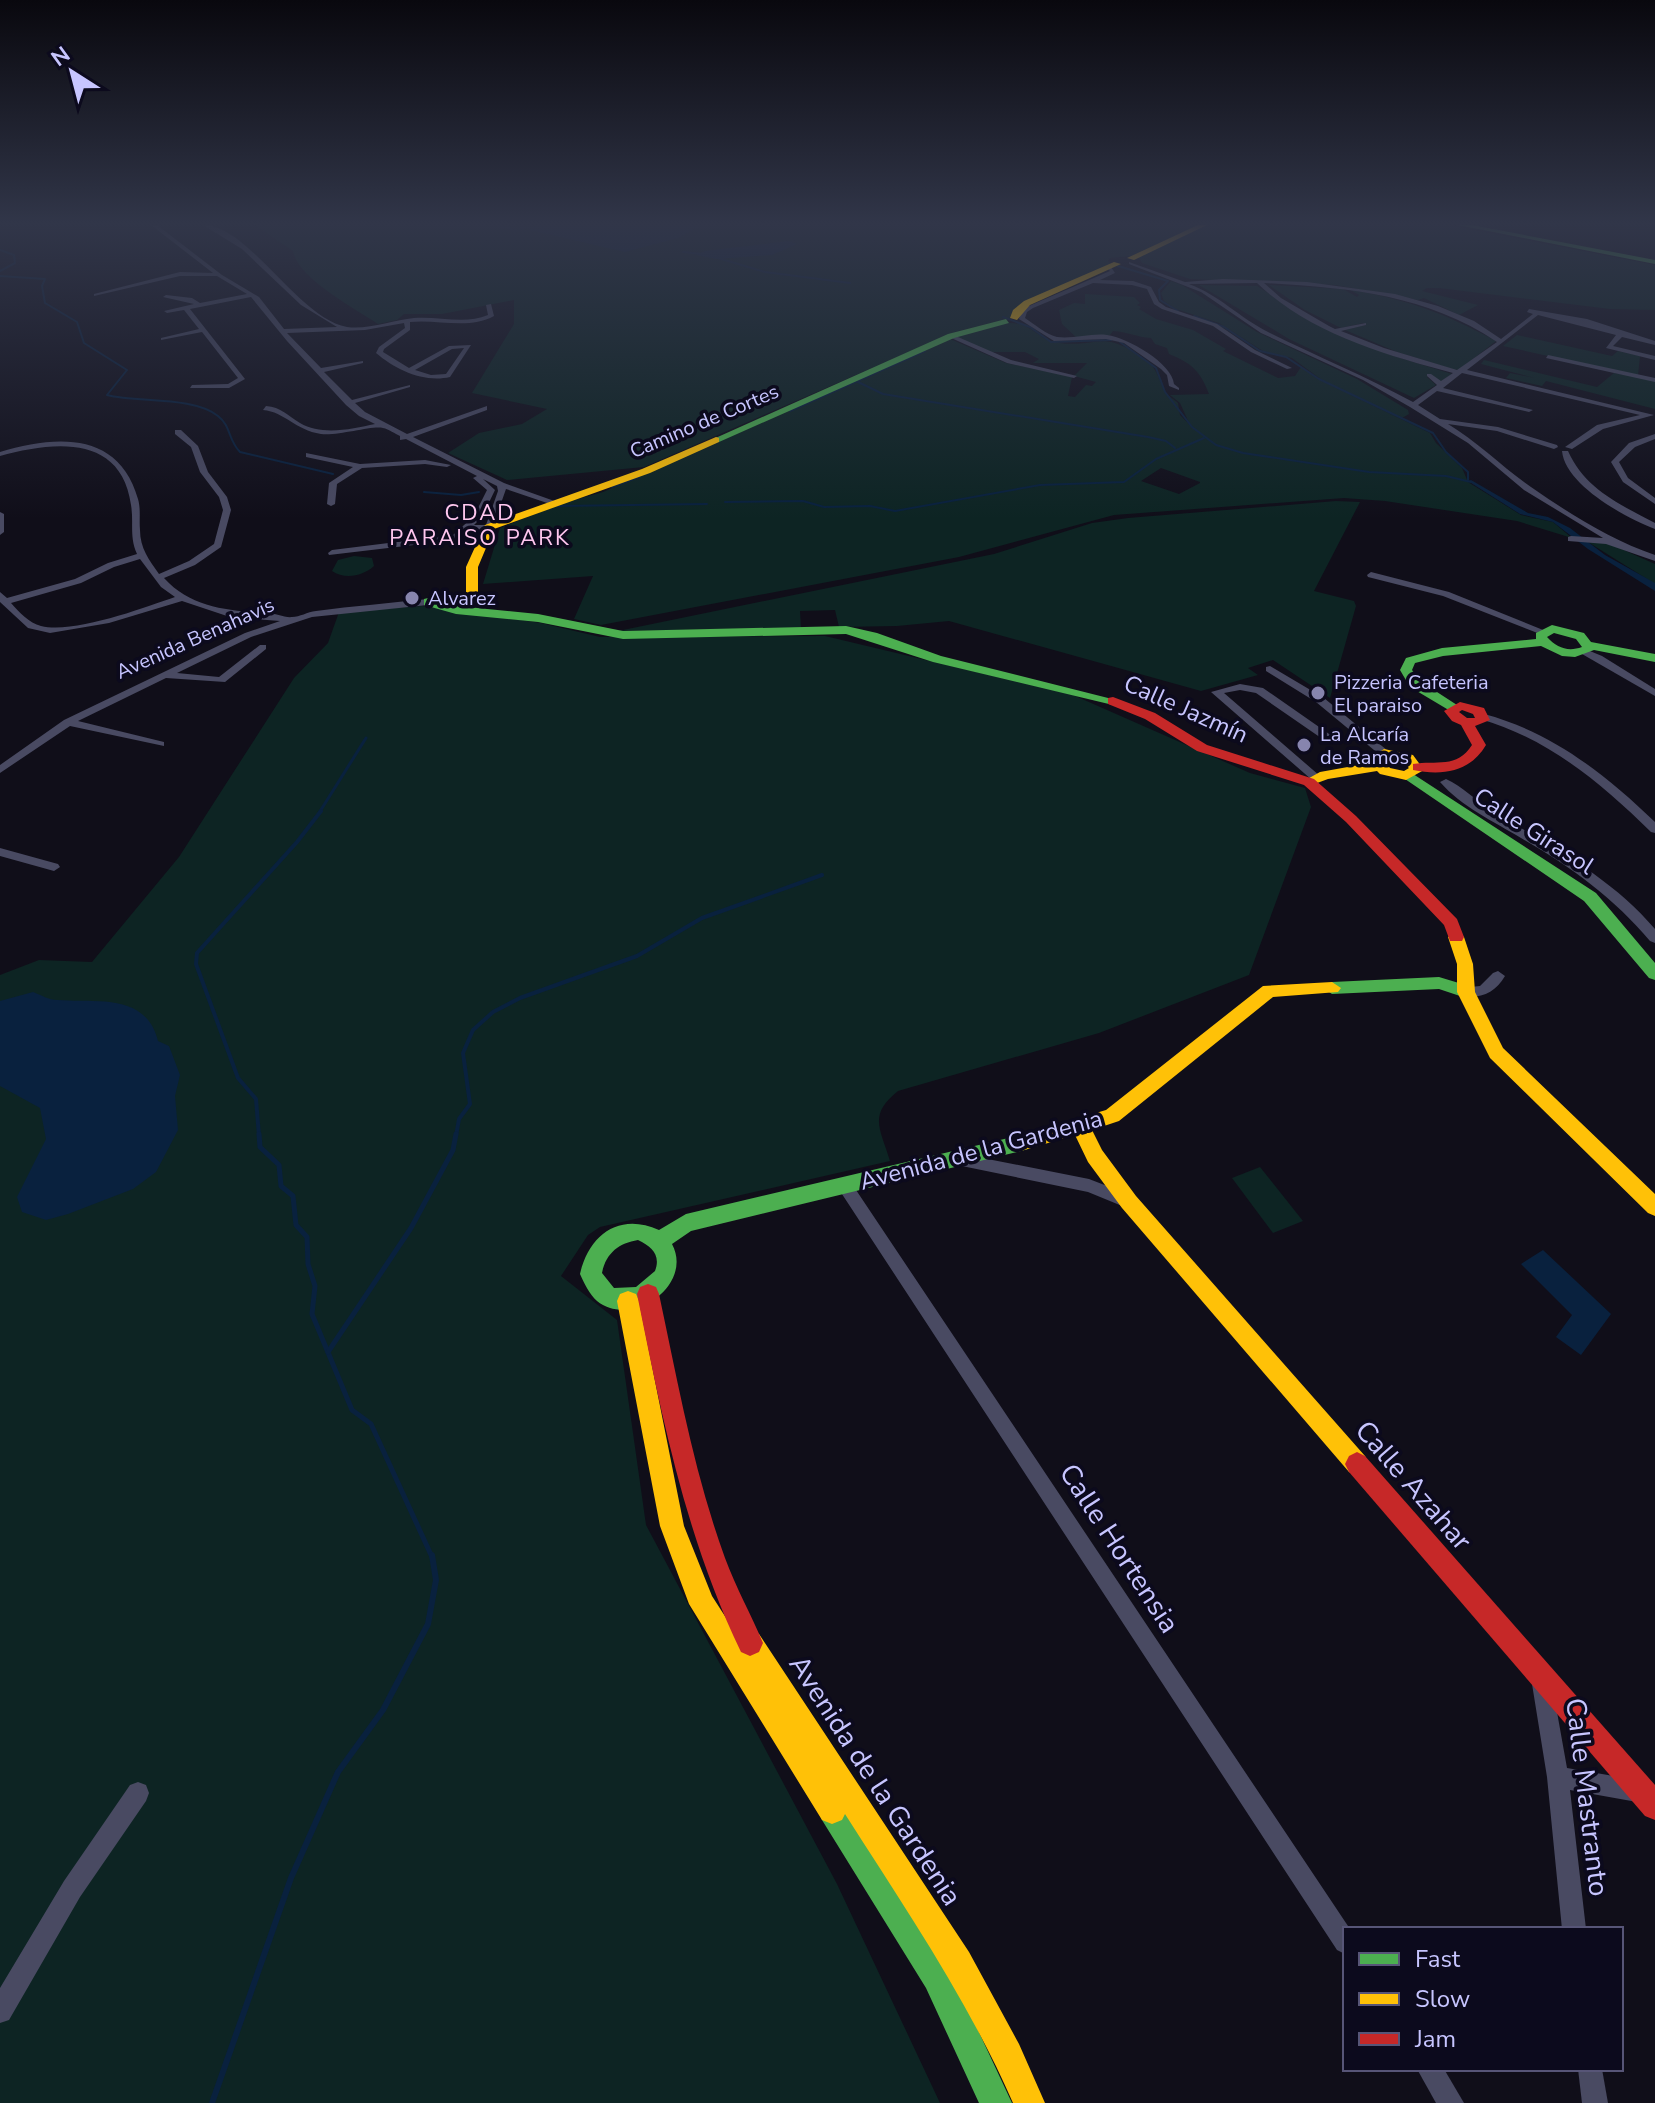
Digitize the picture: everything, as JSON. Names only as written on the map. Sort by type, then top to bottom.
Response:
[{"type":"street","points":[[192,387],[229,386],[242,379],[197,323]]},
{"type":"street","points":[[275,323],[349,403],[379,425],[501,485],[556,503]]},
{"type":"street","points":[[331,323],[343,328]]},
{"type":"street","points":[[281,331],[370,328],[396,323]]},
{"type":"street","points":[[407,323],[408,329],[379,350],[410,370],[446,378],[469,346],[460,344],[450,347],[410,370]]},
{"type":"street","name":"Camino de Cortes","points":[[477,527],[646,471],[951,336],[998,323]]},
{"type":"street","points":[[1029,323],[1054,339],[1106,337],[1126,342],[1163,368],[1170,375],[1171,385],[1177,389]]},
{"type":"street","points":[[1209,323],[1253,351],[1289,368]]},
{"type":"street","points":[[1250,323],[1413,405],[1471,441],[1527,488],[1618,544],[1655,558]]},
{"type":"street","points":[[1324,323],[1387,351],[1461,372],[1653,414]]},
{"type":"street","points":[[1469,323],[1501,342]]},
{"type":"street","points":[[1413,405],[1525,323]]},
{"type":"street","points":[[1594,323],[1655,343]]},
{"type":"street","points":[[1337,330],[1364,324]]},
{"type":"street","points":[[163,339],[202,330]]},
{"type":"street","points":[[1621,333],[1608,347],[1655,358]]},
{"type":"street","points":[[951,336],[1009,362],[1074,376]]},
{"type":"street","points":[[1548,357],[1655,380]]},
{"type":"street","points":[[318,371],[361,362]]},
{"type":"street","points":[[1429,375],[1440,387],[1529,410]]},
{"type":"street","points":[[349,403],[408,386]]},
{"type":"street","points":[[266,408],[275,408],[298,425],[316,430],[347,431],[379,425]]},
{"type":"street","points":[[403,438],[484,408]]},
{"type":"street","points":[[1436,421],[1461,421],[1512,432],[1554,447],[1555,451],[1567,450],[1600,427],[1653,414]]},
{"type":"street","points":[[159,577],[192,563],[218,545],[227,510],[223,497],[204,472],[194,446],[178,432]]},
{"type":"street","points":[[1655,436],[1632,445],[1615,462],[1617,473],[1623,479],[1655,502]]},
{"type":"street","points":[[0,454],[60,444],[85,446],[109,456],[127,476],[135,503],[137,541],[159,577],[182,598],[248,616],[269,627]]},
{"type":"street","points":[[1567,450],[1566,460],[1582,481],[1608,500],[1655,526]]},
{"type":"street","points":[[309,455],[360,466],[440,463],[484,481],[491,490],[478,517],[468,602]]},
{"type":"street","points":[[331,504],[333,483],[360,466]]},
{"type":"street","points":[[332,553],[452,538],[477,527],[502,491],[501,485]]},
{"type":"street","points":[[0,514],[0,532]]},
{"type":"street","points":[[1571,539],[1618,544]]},
{"type":"street","points":[[2,598],[78,581],[111,565],[143,555]]},
{"type":"street","points":[[1371,575],[1446,594],[1542,637]]},
{"type":"street","points":[[2,598],[37,628],[57,630],[127,615],[182,598]]},
{"type":"street","name":"Avenida Benahavis","points":[[0,770],[68,722],[163,675],[287,620],[359,607],[468,602]]},
{"type":"street","name":"Calle Jazmín","points":[[468,602],[623,635],[846,630],[873,636],[937,659],[1108,699],[1150,716],[1202,748],[1313,780],[1451,923],[1465,964],[1466,992],[1496,1053],[1655,1207]]},
{"type":"street","points":[[248,616],[287,620]]},
{"type":"street","points":[[1655,693],[1587,649],[1586,640],[1570,632],[1552,629],[1542,637],[1442,652],[1410,661],[1406,670],[1410,680],[1452,708],[1453,716],[1526,733],[1573,759],[1621,795],[1655,829]]},
{"type":"street","points":[[163,675],[221,680],[263,647]]},
{"type":"street","points":[[1587,649],[1655,658]]},
{"type":"street","points":[[1270,669],[1320,700],[1382,760],[1393,775],[1450,768],[1470,759],[1479,745],[1475,720]]},
{"type":"street","points":[[1328,738],[1259,690],[1240,687],[1216,692],[1313,780],[1382,760]]},
{"type":"street","points":[[68,722],[160,744]]},
{"type":"street","name":"Calle Girasol","points":[[1414,771],[1590,897],[1655,974]]},
{"type":"street","points":[[1446,782],[1489,814],[1592,875],[1618,895],[1655,938]]},
{"type":"street","points":[[0,852],[54,867]]},
{"type":"street","points":[[1466,992],[1482,992],[1492,987],[1498,976]]},
{"type":"street","name":"Avenida de la Gardenia","points":[[660,1241],[686,1223],[957,1159],[1112,1116],[1269,991],[1439,983],[1466,992]]},
{"type":"street","name":"Calle Azahar","points":[[1081,1127],[1095,1156],[1129,1202],[1649,1799]]},
{"type":"street","name":"Calle Azahar","points":[[957,1159],[1089,1186],[1129,1202]]},
{"type":"street","name":"Calle Hortensia","points":[[845,1186],[1343,1939]]},
{"type":"street","points":[[627,1232],[650,1234],[666,1249],[667,1271],[662,1281],[648,1294],[628,1301],[603,1294],[595,1285],[591,1274],[596,1252],[614,1236],[627,1232]]},
{"type":"street","name":"Avenida de la Gardenia","points":[[648,1294],[689,1487],[713,1563],[748,1639],[957,1960],[1010,2056],[1029,2103]]},
{"type":"street","name":"Avenida de la Gardenia","points":[[628,1301],[672,1526],[702,1604],[937,1977],[996,2103]]},
{"type":"street","name":"Calle Mastranto","points":[[1540,1672],[1558,1777],[1574,1927]]},
{"type":"street","points":[[1558,1777],[1649,1799]]},
{"type":"street","points":[[0,2011],[72,1889],[138,1793]]},
{"type":"street","points":[[1430,2071],[1451,2103]]},
{"type":"street","points":[[1590,2071],[1595,2103]]},
{"type":"green space","points":[[990,323],[955,332],[644,467],[507,480],[448,453],[479,433],[522,424],[547,409],[472,393],[514,324]]},
{"type":"green space","points":[[1170,323],[1193,330],[1226,349],[1223,351],[1278,378],[1295,376],[1301,367],[1318,379],[1430,433],[1462,468],[1468,482],[1521,515],[1553,522],[1572,538],[1517,521],[1385,501],[1344,498],[1114,515],[959,557],[601,625],[574,619],[593,576],[483,584],[500,528],[560,504],[603,492],[950,339],[1006,363],[1072,377],[1068,396],[1075,397],[1086,385],[1092,386],[1096,382],[1074,376],[1087,363],[1033,363],[1039,359],[1025,352],[990,352],[955,337],[991,325],[1020,324],[1055,342],[1074,344],[1102,341],[1131,350],[1152,366],[1165,392],[1178,403],[1180,415],[1190,425],[1180,403],[1170,395],[1209,394],[1198,373],[1189,364],[1169,354],[1167,348],[1155,344],[1151,338],[1113,331],[1110,335],[1078,339],[1062,324]],"holes":[[[1161,468],[1200,483],[1179,494],[1141,481]]]},
{"type":"green space","points":[[1219,323],[1243,323],[1357,379],[1408,410],[1409,414],[1402,418],[1397,416],[1322,380],[1292,358],[1263,351]]},
{"type":"green space","points":[[1263,323],[1317,323],[1391,355],[1452,374],[1439,383],[1430,374],[1427,377],[1436,385],[1414,398],[1289,339]]},
{"type":"green space","points":[[1331,323],[1362,323],[1341,328]]},
{"type":"green space","points":[[1363,323],[1460,323],[1496,341],[1459,370],[1397,352],[1345,330],[1365,325]]},
{"type":"green space","points":[[1517,335],[1612,356],[1618,351],[1640,356],[1638,376],[1503,346]]},
{"type":"green space","points":[[1484,360],[1597,387],[1614,373],[1655,380],[1655,409],[1546,381],[1542,386],[1506,378],[1510,373],[1535,378],[1481,364]]},
{"type":"green space","points":[[1336,501],[1360,502],[1314,591],[1354,601],[1356,606],[1330,698],[1273,660],[1248,668],[1258,675],[1201,691],[949,621],[839,627],[835,610],[800,611],[801,628],[618,631],[994,554],[1092,523]]},
{"type":"green space","points":[[1588,542],[1608,543],[1655,564],[1655,584]]},
{"type":"green space","points":[[354,556],[372,558],[374,566],[354,576],[332,571],[338,560]]},
{"type":"green space","points":[[422,606],[541,623],[600,637],[825,636],[1073,695],[1250,773],[1305,788],[1311,807],[1249,975],[1099,1033],[898,1091],[883,1107],[879,1123],[890,1161],[600,1227],[588,1235],[561,1276],[617,1320],[646,1525],[837,1884],[940,2103],[0,2103],[0,975],[39,960],[92,962],[179,857],[294,678],[328,643],[339,612]]},
{"type":"green space","points":[[1260,1167],[1303,1221],[1273,1233],[1232,1178]]},
{"type":"water","points":[[1468,481],[1528,513],[1548,517],[1570,528],[1605,555],[1655,583],[1655,591],[1588,549],[1553,522],[1520,514]]},
{"type":"water","points":[[33,992],[54,1000],[102,1001],[131,1007],[152,1025],[158,1041],[169,1046],[180,1075],[175,1096],[178,1130],[156,1172],[133,1189],[46,1220],[22,1212],[17,1197],[46,1139],[40,1108],[0,1086],[0,1001]]},
{"type":"water","points":[[1543,1250],[1611,1314],[1581,1355],[1556,1337],[1572,1315],[1521,1264]]},
{"type":"waterway","points":[[77,323],[84,343],[127,370],[107,395],[194,405],[222,420],[240,452],[333,474]]},
{"type":"waterway","points":[[1020,323],[1051,342],[1111,340]]},
{"type":"waterway","points":[[1213,323],[1260,351],[1286,357],[1319,379],[1433,433],[1446,452],[1468,472],[1468,480]]},
{"type":"waterway","points":[[1120,342],[1156,368],[1165,392],[1192,427],[1216,445],[1243,453],[1369,472],[1446,476],[1471,482]]},
{"type":"waterway","points":[[857,381],[925,351]]},
{"type":"waterway","points":[[790,411],[857,381]]},
{"type":"waterway","points":[[857,381],[883,394],[1148,437],[1166,441],[1175,448]]},
{"type":"waterway","points":[[725,502],[803,501],[824,507],[870,506],[895,511],[1040,485],[1124,482],[1156,459],[1204,438]]},
{"type":"waterway","points":[[612,487],[639,477]]},
{"type":"waterway","points":[[424,492],[461,495],[479,492]]},
{"type":"waterway","points":[[557,506],[707,504]]},
{"type":"waterway","points":[[319,813],[366,738]]},
{"type":"waterway","points":[[259,1136],[256,1099],[238,1078],[196,964],[197,953],[321,811]]},
{"type":"waterway","points":[[456,1136],[459,1119],[470,1104],[463,1053],[473,1030],[493,1012],[520,998],[637,956],[702,918],[822,875]]},
{"type":"waterway","points":[[259,1134],[260,1147],[279,1165],[281,1186],[293,1196],[296,1225],[307,1237],[308,1264],[315,1286],[312,1314],[352,1410],[371,1424],[432,1557]]},
{"type":"waterway","points":[[328,1352],[411,1228],[453,1150],[456,1134]]},
{"type":"waterway","points":[[212,2103],[291,1878],[338,1772],[383,1710],[428,1624],[436,1580],[432,1555]]},
{"type":"traffic: fast","points":[[716,440],[951,336],[998,323]]},
{"type":"traffic: fast","points":[[428,602],[456,610],[538,618],[623,635],[846,630],[873,636],[937,659],[1113,701]]},
{"type":"traffic: fast","points":[[1552,629],[1580,636],[1589,648],[1568,653],[1550,647],[1540,636],[1552,629]]},
{"type":"traffic: fast","points":[[1452,708],[1415,684],[1406,670],[1410,661],[1442,652],[1542,642]]},
{"type":"traffic: fast","points":[[1590,646],[1655,658]]},
{"type":"traffic: fast","points":[[1410,776],[1590,897],[1655,974]]},
{"type":"traffic: fast","points":[[1332,988],[1439,983],[1466,992]]},
{"type":"traffic: fast","points":[[660,1241],[686,1223],[1021,1143]]},
{"type":"traffic: fast","points":[[639,1231],[659,1241],[667,1255],[662,1278],[643,1295],[630,1299],[606,1295],[591,1274],[596,1256],[606,1243],[639,1231]]},
{"type":"traffic: fast","points":[[832,1810],[937,1977],[996,2103]]},
{"type":"traffic: slow","points":[[472,600],[472,567],[489,527],[646,471],[716,440]]},
{"type":"traffic: slow","points":[[1384,753],[1404,756],[1412,761],[1417,770],[1406,776],[1385,771],[1376,761],[1384,753]]},
{"type":"traffic: slow","points":[[1309,782],[1325,775],[1379,766]]},
{"type":"traffic: slow","points":[[1456,937],[1465,964],[1466,992],[1496,1053],[1655,1207]]},
{"type":"traffic: slow","points":[[1021,1143],[1112,1116],[1269,991],[1332,988]]},
{"type":"traffic: slow","points":[[1081,1127],[1095,1156],[1129,1202],[1357,1464]]},
{"type":"traffic: slow","points":[[628,1301],[672,1526],[702,1604],[832,1810]]},
{"type":"traffic: slow","points":[[750,1643],[958,1963],[1008,2055],[1029,2103]]},
{"type":"traffic: jam","points":[[1113,701],[1150,716],[1202,748],[1309,782],[1351,819],[1451,923],[1456,937]]},
{"type":"traffic: jam","points":[[1460,706],[1479,711],[1483,720],[1469,723],[1461,720],[1451,711],[1460,706]]},
{"type":"traffic: jam","points":[[1418,767],[1445,768],[1468,759],[1479,745],[1467,723]]},
{"type":"traffic: jam","points":[[648,1294],[676,1428],[699,1516],[713,1560],[750,1643]]},
{"type":"traffic: jam","points":[[1357,1464],[1655,1806]]},
{"type":"place","name":"Alvarez","points":[[412,598]]},
{"type":"place","name":"Pizzeria Cafeteria El paraiso","points":[[1318,693]]},
{"type":"place","name":"La Alcaría de Ramos","points":[[1304,745]]},
{"type":"district","name":"CDAD PARAISO PARK","points":[[480,524]]}]
